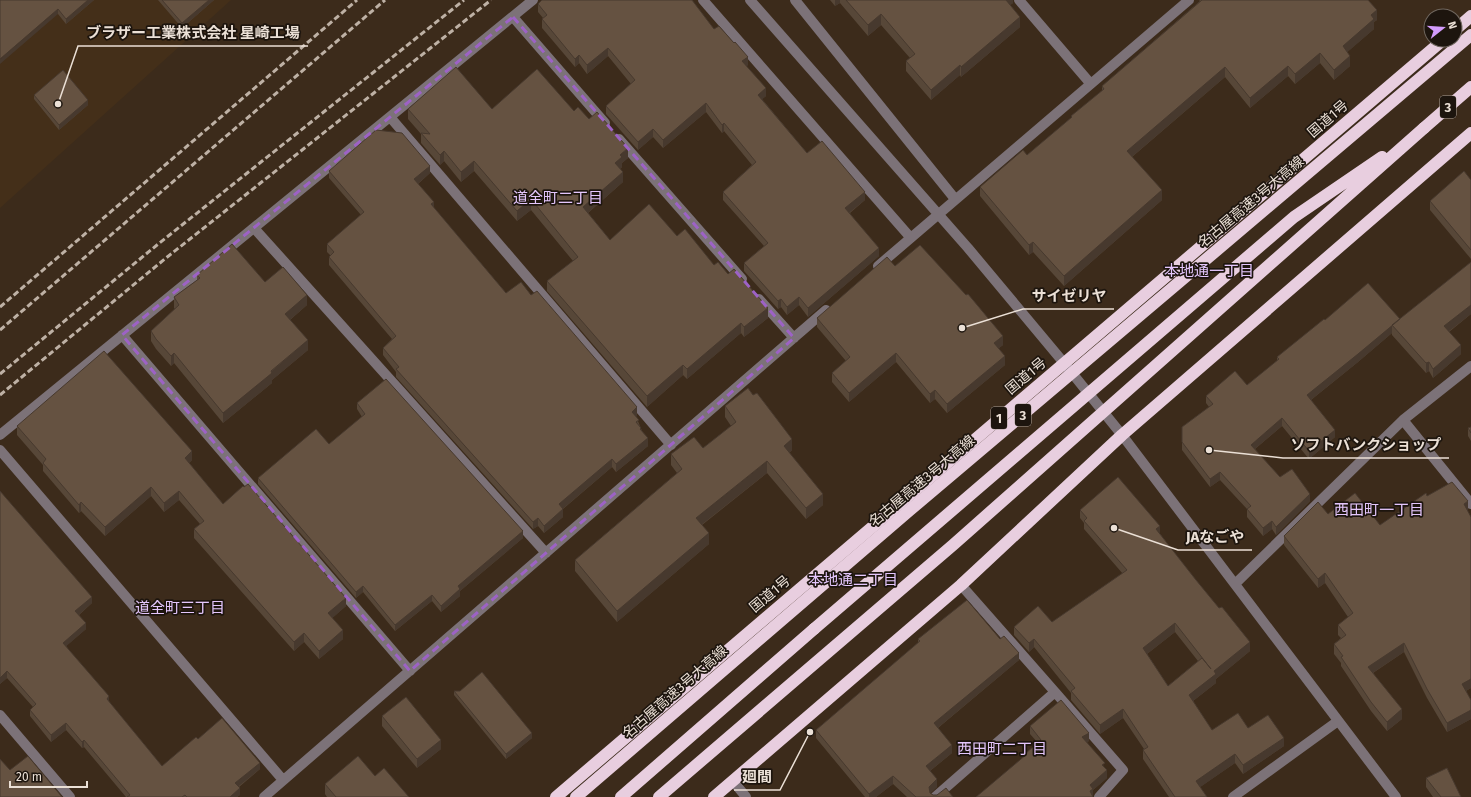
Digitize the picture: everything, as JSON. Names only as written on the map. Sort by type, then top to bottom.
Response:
[{"type":"highway","points":[[1463,23],[1471,16]]},
{"type":"highway","name":"名古屋高速3号大高線","points":[[576,797],[916,505],[1471,35]]},
{"type":"highway","name":"国道1号","points":[[556,797],[1434,48]]},
{"type":"highway","name":"3","points":[[659,797],[953,545],[1471,87]]},
{"type":"highway","points":[[621,797],[814,629],[1294,217],[1424,128]]},
{"type":"highway","points":[[714,797],[962,585],[1122,435],[1471,133]]},
{"type":"street","points":[[0,435],[533,0]]},
{"type":"street","points":[[704,0],[910,237]]},
{"type":"street","points":[[750,0],[968,248],[1064,363],[1122,435],[1396,797]]},
{"type":"street","points":[[795,0],[955,199]]},
{"type":"street","points":[[1019,0],[1090,83]]},
{"type":"street","points":[[870,273],[910,237],[1189,0]]},
{"type":"street","points":[[512,17],[794,338]]},
{"type":"street","points":[[390,117],[671,445]]},
{"type":"street","points":[[254,228],[546,553]]},
{"type":"street","points":[[264,797],[835,303]]},
{"type":"street","points":[[122,335],[410,671]]},
{"type":"street","points":[[1235,584],[1403,420],[1471,366]]},
{"type":"street","points":[[1403,420],[1471,504]]},
{"type":"street","points":[[0,450],[283,780]]},
{"type":"street","points":[[962,585],[1123,770],[1099,797]]},
{"type":"street","points":[[935,797],[1055,692]]},
{"type":"street","points":[[0,715],[70,797]]},
{"type":"street","points":[[1233,797],[1338,721]]},
{"type":"street","points":[[733,781],[746,797]]},
{"type":"highlighted area","points":[[513,17],[794,338],[410,671],[122,335]]},
{"type":"shaded area","points":[[0,0],[231,0],[0,208]]},
{"type":"building","points":[[0,0],[88,0],[66,19],[58,9],[0,59]]},
{"type":"building","points":[[162,0],[209,0],[182,23]]},
{"type":"building","points":[[542,0],[692,0],[714,29],[719,26],[748,57],[742,61],[766,88],[758,95],[807,153],[822,141],[865,192],[845,208],[879,248],[808,308],[799,297],[787,307],[781,299],[778,301],[744,263],[768,243],[723,192],[756,162],[724,123],[722,125],[706,103],[663,140],[653,129],[638,142],[606,106],[635,80],[608,48],[587,65],[579,55],[575,59],[542,19],[547,15],[538,4]]},
{"type":"building","points":[[846,0],[1006,0],[1020,17],[961,67],[960,65],[931,90],[906,61],[915,54],[881,14],[868,25]]},
{"type":"building","points":[[1202,0],[1368,0],[1377,10],[1371,15],[1374,19],[1343,46],[1350,56],[1334,70],[1320,53],[1295,74],[1288,66],[1250,98],[1225,67],[1127,151],[1162,190],[1064,276],[1033,242],[1029,245],[980,187],[1023,150],[1027,155],[1104,89],[1102,86]]},
{"type":"building","points":[[456,67],[492,109],[537,69],[574,111],[578,107],[589,119],[597,112],[628,148],[620,155],[622,157],[615,163],[623,172],[583,207],[610,240],[649,204],[677,236],[685,229],[714,265],[718,262],[728,274],[734,269],[768,308],[744,327],[741,323],[687,369],[683,365],[647,396],[547,281],[578,257],[531,199],[517,211],[474,161],[461,172],[444,151],[440,155],[421,133],[430,134],[408,109]]},
{"type":"building","points":[[63,70],[88,100],[59,125],[34,95]]},
{"type":"building","points":[[376,130],[402,133],[430,166],[414,179],[434,202],[431,204],[506,293],[521,282],[531,295],[537,291],[637,407],[632,412],[639,420],[636,422],[641,428],[640,429],[648,438],[616,464],[612,459],[559,504],[563,509],[544,526],[538,518],[533,522],[396,369],[399,367],[383,348],[396,336],[329,257],[334,252],[327,244],[364,212],[329,171]]},
{"type":"building","points":[[1464,171],[1471,180],[1471,250],[1430,201]]},
{"type":"building","points":[[232,244],[265,282],[283,267],[307,295],[285,314],[308,340],[271,371],[272,373],[223,413],[174,353],[171,356],[151,331],[179,305],[174,297],[200,278],[197,275]]},
{"type":"building","points":[[920,245],[966,295],[968,294],[1003,336],[994,343],[1005,356],[947,404],[935,390],[930,394],[896,353],[849,393],[832,373],[850,357],[817,318],[887,257],[895,266]]},
{"type":"building","points":[[1471,262],[1471,305],[1444,326],[1461,345],[1433,369],[1429,362],[1426,363],[1392,325]]},
{"type":"building","points":[[1368,283],[1400,319],[1307,395],[1335,430],[1309,451],[1282,418],[1251,445],[1280,477],[1292,469],[1310,494],[1276,527],[1272,521],[1263,528],[1247,509],[1251,506],[1220,472],[1210,479],[1182,442],[1182,427],[1213,404],[1206,396],[1235,371],[1247,385],[1279,359],[1277,357],[1324,319],[1325,320]]},
{"type":"building","points":[[104,351],[192,451],[185,458],[223,504],[243,486],[244,487],[248,484],[346,598],[328,613],[343,630],[319,651],[304,633],[294,642],[194,529],[204,521],[179,491],[164,503],[151,487],[105,527],[81,502],[79,505],[43,463],[46,459],[17,426]]},
{"type":"building","points":[[386,379],[523,531],[458,586],[460,589],[441,606],[432,595],[395,625],[363,586],[356,592],[258,478],[316,429],[329,444],[365,414],[357,403]]},
{"type":"building","points":[[748,388],[753,395],[757,393],[792,439],[784,446],[823,494],[806,508],[767,461],[696,518],[709,533],[617,611],[575,560],[682,469],[671,454],[694,437],[703,448],[736,422],[725,406]]},
{"type":"building","points":[[1118,477],[1160,526],[1156,529],[1196,580],[1219,608],[1222,607],[1250,642],[1214,671],[1216,674],[1189,695],[1212,730],[1238,713],[1248,728],[1268,715],[1284,738],[1243,765],[1235,754],[1196,781],[1207,797],[1175,797],[1143,750],[1148,747],[1123,709],[1100,725],[1071,691],[1075,688],[1034,639],[1029,643],[1014,627],[1038,606],[1052,622],[1127,570],[1084,521],[1087,518],[1080,510]],"holes":[[[1175,623],[1211,669],[1202,658],[1168,686],[1143,648]]]},
{"type":"building","points":[[1452,482],[1468,501],[1464,504],[1471,517],[1471,679],[1462,684],[1471,700],[1471,710],[1447,723],[1427,689],[1404,643],[1368,667],[1402,709],[1387,722],[1371,702],[1334,644],[1346,635],[1338,625],[1353,613],[1325,573],[1318,579],[1284,536],[1318,502],[1328,514],[1355,493],[1380,525],[1426,493],[1427,496]]},
{"type":"building","points":[[0,491],[92,597],[75,611],[86,623],[63,643],[109,696],[107,699],[162,766],[196,737],[198,739],[222,718],[260,763],[235,783],[240,788],[230,797],[187,797],[185,795],[182,797],[127,797],[130,795],[84,740],[82,742],[66,723],[51,735],[30,710],[36,704],[7,671],[0,678]]},
{"type":"building","points":[[967,600],[1000,639],[1004,636],[1019,653],[934,723],[952,745],[926,766],[937,779],[929,787],[930,793],[937,795],[946,788],[953,797],[916,797],[893,776],[869,794],[816,730],[920,641],[918,639]]},
{"type":"building","points":[[482,672],[532,733],[506,754],[454,691],[460,691]]},
{"type":"building","points":[[406,697],[441,740],[417,759],[382,716]]},
{"type":"building","points":[[1061,700],[1089,733],[1082,737],[1105,763],[1102,765],[1107,770],[1090,785],[1093,789],[1090,791],[1093,797],[976,797],[1027,754],[1026,753],[1041,740],[1030,726]]},
{"type":"building","points":[[28,756],[62,797],[0,797],[0,759],[10,770]]},
{"type":"building","points":[[358,756],[375,776],[384,768],[409,797],[336,797],[325,784]]},
{"type":"building","points":[[1447,768],[1461,797],[1441,797],[1426,778]]},
{"type":"railway","points":[[0,307],[357,0]]},
{"type":"railway","points":[[0,330],[385,0]]},
{"type":"railway","points":[[0,374],[157,245],[464,0]]},
{"type":"railway","points":[[0,395],[166,258],[491,0]]},
{"type":"place","name":"ブラザー工業株式会社 星崎工場","points":[[58,104]]},
{"type":"place","name":"サイゼリヤ","points":[[962,328]]},
{"type":"place","name":"ソフトバンクショップ","points":[[1209,450]]},
{"type":"place","name":"JAなごや","points":[[1114,528]]},
{"type":"place","name":"廻間","points":[[810,732]]},
{"type":"district","name":"道全町二丁目","points":[[558,198]]},
{"type":"district","name":"本地通一丁目","points":[[1209,271]]},
{"type":"district","name":"西田町一丁目","points":[[1379,510]]},
{"type":"district","name":"本地通二丁目","points":[[853,580]]},
{"type":"district","name":"道全町三丁目","points":[[180,608]]},
{"type":"district","name":"西田町二丁目","points":[[1002,749]]}]
